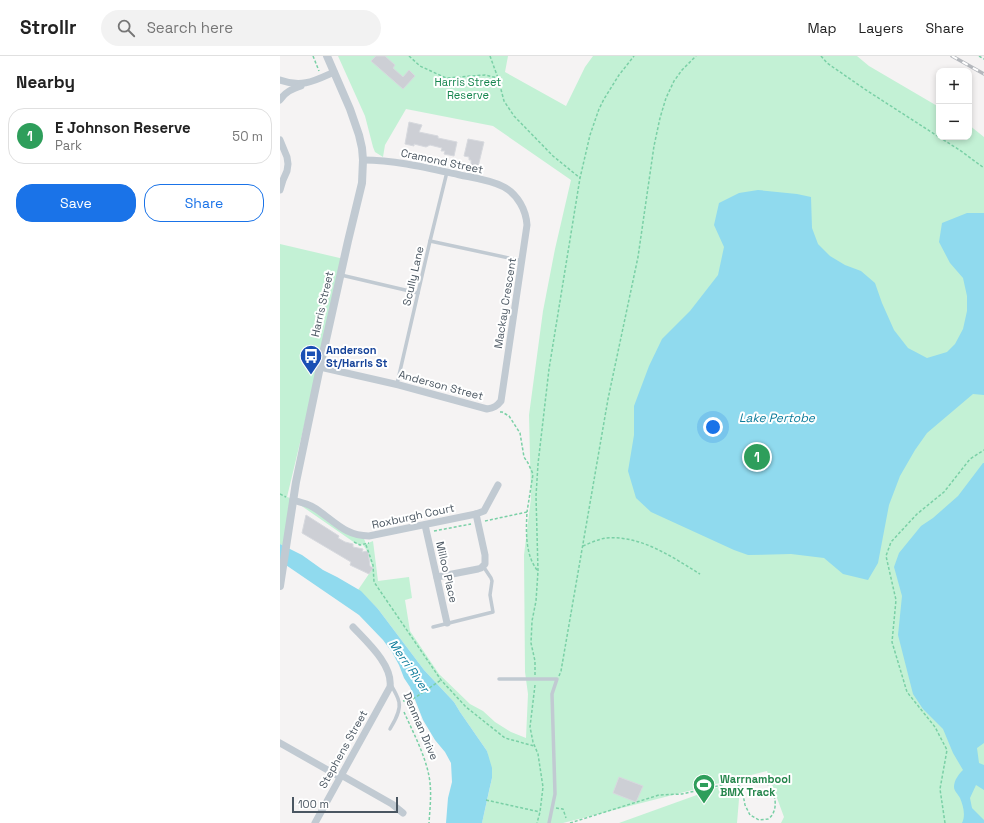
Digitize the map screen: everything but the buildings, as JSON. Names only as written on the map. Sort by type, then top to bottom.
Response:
[{"type":"street","name":"Harris Street","points":[[280,586],[293,500],[320,367],[362,183],[362,148],[355,123],[327,56]]},
{"type":"street","points":[[280,100],[285,93],[291,89],[313,82],[334,72]]},
{"type":"street","points":[[280,80],[299,84],[313,82]]},
{"type":"street","points":[[280,85],[282,94],[280,100]]},
{"type":"street","points":[[280,140],[287,157],[288,167],[280,190]]},
{"type":"street","name":"Cramond Street","points":[[363,160],[395,162],[480,179],[498,184],[513,194]]},
{"type":"street","name":"Mackay Crescent","points":[[490,408],[497,406],[501,401],[523,261],[527,225],[527,217],[520,202],[513,194]]},
{"type":"street","name":"Anderson Street","points":[[320,367],[397,384],[490,408]]},
{"type":"street","points":[[438,577],[478,569],[485,564],[486,558],[476,514],[484,511],[498,485]]},
{"type":"street","name":"Roxburgh Court","points":[[293,500],[307,503],[349,532],[358,536],[370,536],[476,514]]},
{"type":"street","name":"Milloo Place","points":[[425,525],[438,577],[447,623]]},
{"type":"street","name":"Denman Drive","points":[[353,627],[378,656],[386,668],[390,684]]},
{"type":"street","name":"Stephens Street","points":[[315,823],[384,698],[390,684]]},
{"type":"street","points":[[280,743],[392,804],[403,813]]},
{"type":"lane","name":"Scully Lane","points":[[397,384],[447,172]]},
{"type":"lane","points":[[430,241],[523,261]]},
{"type":"lane","points":[[340,274],[418,293]]},
{"type":"lane","points":[[433,626],[493,612],[490,600],[491,578],[483,566]]},
{"type":"lane","points":[[499,679],[557,679],[552,694],[555,794],[549,823]]},
{"type":"lane","name":"Denman Drive","points":[[390,684],[399,701]]},
{"type":"lane","points":[[390,729],[397,713],[399,701]]},
{"type":"path","points":[[313,56],[321,78]]},
{"type":"path","points":[[409,56],[420,66],[446,78],[486,75],[498,78]]},
{"type":"path","points":[[490,56],[504,101],[514,116],[553,156],[580,178]]},
{"type":"path","points":[[534,656],[531,643],[538,572],[536,496],[546,390],[580,178],[590,134],[599,109],[614,82],[627,63],[634,56]]},
{"type":"path","points":[[562,670],[608,399],[638,257],[654,146],[660,118],[666,98],[674,82],[682,70],[696,56]]},
{"type":"path","points":[[821,56],[827,63],[866,90],[936,135]]},
{"type":"path","points":[[979,56],[984,59]]},
{"type":"path","points":[[944,140],[984,168]]},
{"type":"path","points":[[490,408],[509,416],[515,425],[520,433],[524,457],[533,474],[526,523],[528,547],[534,566],[538,572]]},
{"type":"path","points":[[945,823],[940,789],[947,750],[935,727],[907,692],[892,642],[896,600],[886,556],[891,542],[896,536],[917,514],[944,492],[970,459],[984,450]]},
{"type":"path","points":[[478,523],[527,512]]},
{"type":"path","points":[[583,546],[605,538],[626,539],[648,545],[671,556],[700,574]]},
{"type":"path","points":[[366,544],[373,565],[374,582],[441,680],[466,707],[505,738],[534,746]]},
{"type":"path","points":[[399,701],[413,699],[441,680]]},
{"type":"path","points":[[534,697],[530,727],[534,746],[538,754],[543,787],[537,823]]},
{"type":"path","name":"Denman Drive","points":[[399,701],[424,759],[428,772],[431,799],[429,823]]},
{"type":"path","points":[[570,823],[579,822],[659,795],[682,794],[735,782],[753,776],[763,779],[770,786],[775,799],[773,814],[768,819],[759,820],[750,815],[745,805],[742,789],[735,782]]},
{"type":"path","points":[[486,800],[540,812]]},
{"type":"green space","name":"Harris Street Reserve","points":[[338,56],[508,56],[505,72],[566,106],[585,67],[593,56],[857,56],[869,66],[936,105],[936,140],[972,140],[972,127],[984,137],[984,823],[781,823],[784,817],[767,771],[563,823],[482,823],[492,778],[487,751],[454,702],[424,670],[378,609],[358,590],[373,568],[365,547],[362,544],[360,545],[355,543],[293,500],[286,547],[280,544],[280,244],[344,259],[287,497],[307,503],[328,518],[363,536],[366,544],[373,541],[378,581],[409,577],[412,598],[405,600],[410,631],[439,674],[470,704],[483,711],[495,722],[511,732],[526,738],[528,694],[525,672],[524,555],[531,498],[529,415],[543,311],[555,249],[571,180],[493,126],[406,109],[385,145],[383,157],[375,152],[365,116]]},
{"type":"green space","name":"Warrnambool BMX Track","points":[[719,787],[740,787],[737,823],[619,823]]},
{"type":"water","name":"Lake Pertobe","points":[[758,190],[811,197],[812,228],[818,244],[830,256],[845,265],[861,271],[875,283],[894,330],[908,348],[927,358],[947,352],[955,344],[963,329],[967,311],[967,296],[963,278],[950,263],[939,242],[942,223],[967,213],[984,213],[984,395],[973,394],[927,433],[915,450],[900,476],[889,505],[878,563],[868,580],[843,574],[824,558],[791,554],[748,555],[734,550],[651,512],[636,498],[628,471],[634,435],[634,406],[649,366],[662,339],[690,311],[718,275],[724,247],[714,225],[719,203],[739,193]]},
{"type":"water","points":[[983,463],[984,743],[977,748],[979,763],[984,765],[984,790],[976,785],[970,798],[972,808],[984,820],[984,823],[962,823],[964,817],[963,807],[960,798],[955,791],[954,784],[958,775],[963,770],[953,753],[943,729],[923,709],[913,694],[898,635],[902,596],[894,567],[899,553],[921,526],[933,518],[958,496]]},
{"type":"water","name":"Merri River","points":[[280,544],[302,555],[323,570],[361,591],[378,609],[424,670],[454,702],[487,751],[492,768],[492,778],[482,823],[446,823],[448,798],[452,782],[451,763],[423,720],[410,687],[404,678],[392,652],[383,640],[359,615],[280,561]]},
{"type":"railway","points":[[952,56],[984,74]]},
{"type":"place","name":"Anderson St/Harris St","points":[[311,376]]},
{"type":"place","name":"E Johnson Reserve","points":[[757,457]]},
{"type":"place","name":"Warrnambool BMX Track","points":[[704,804]]}]
